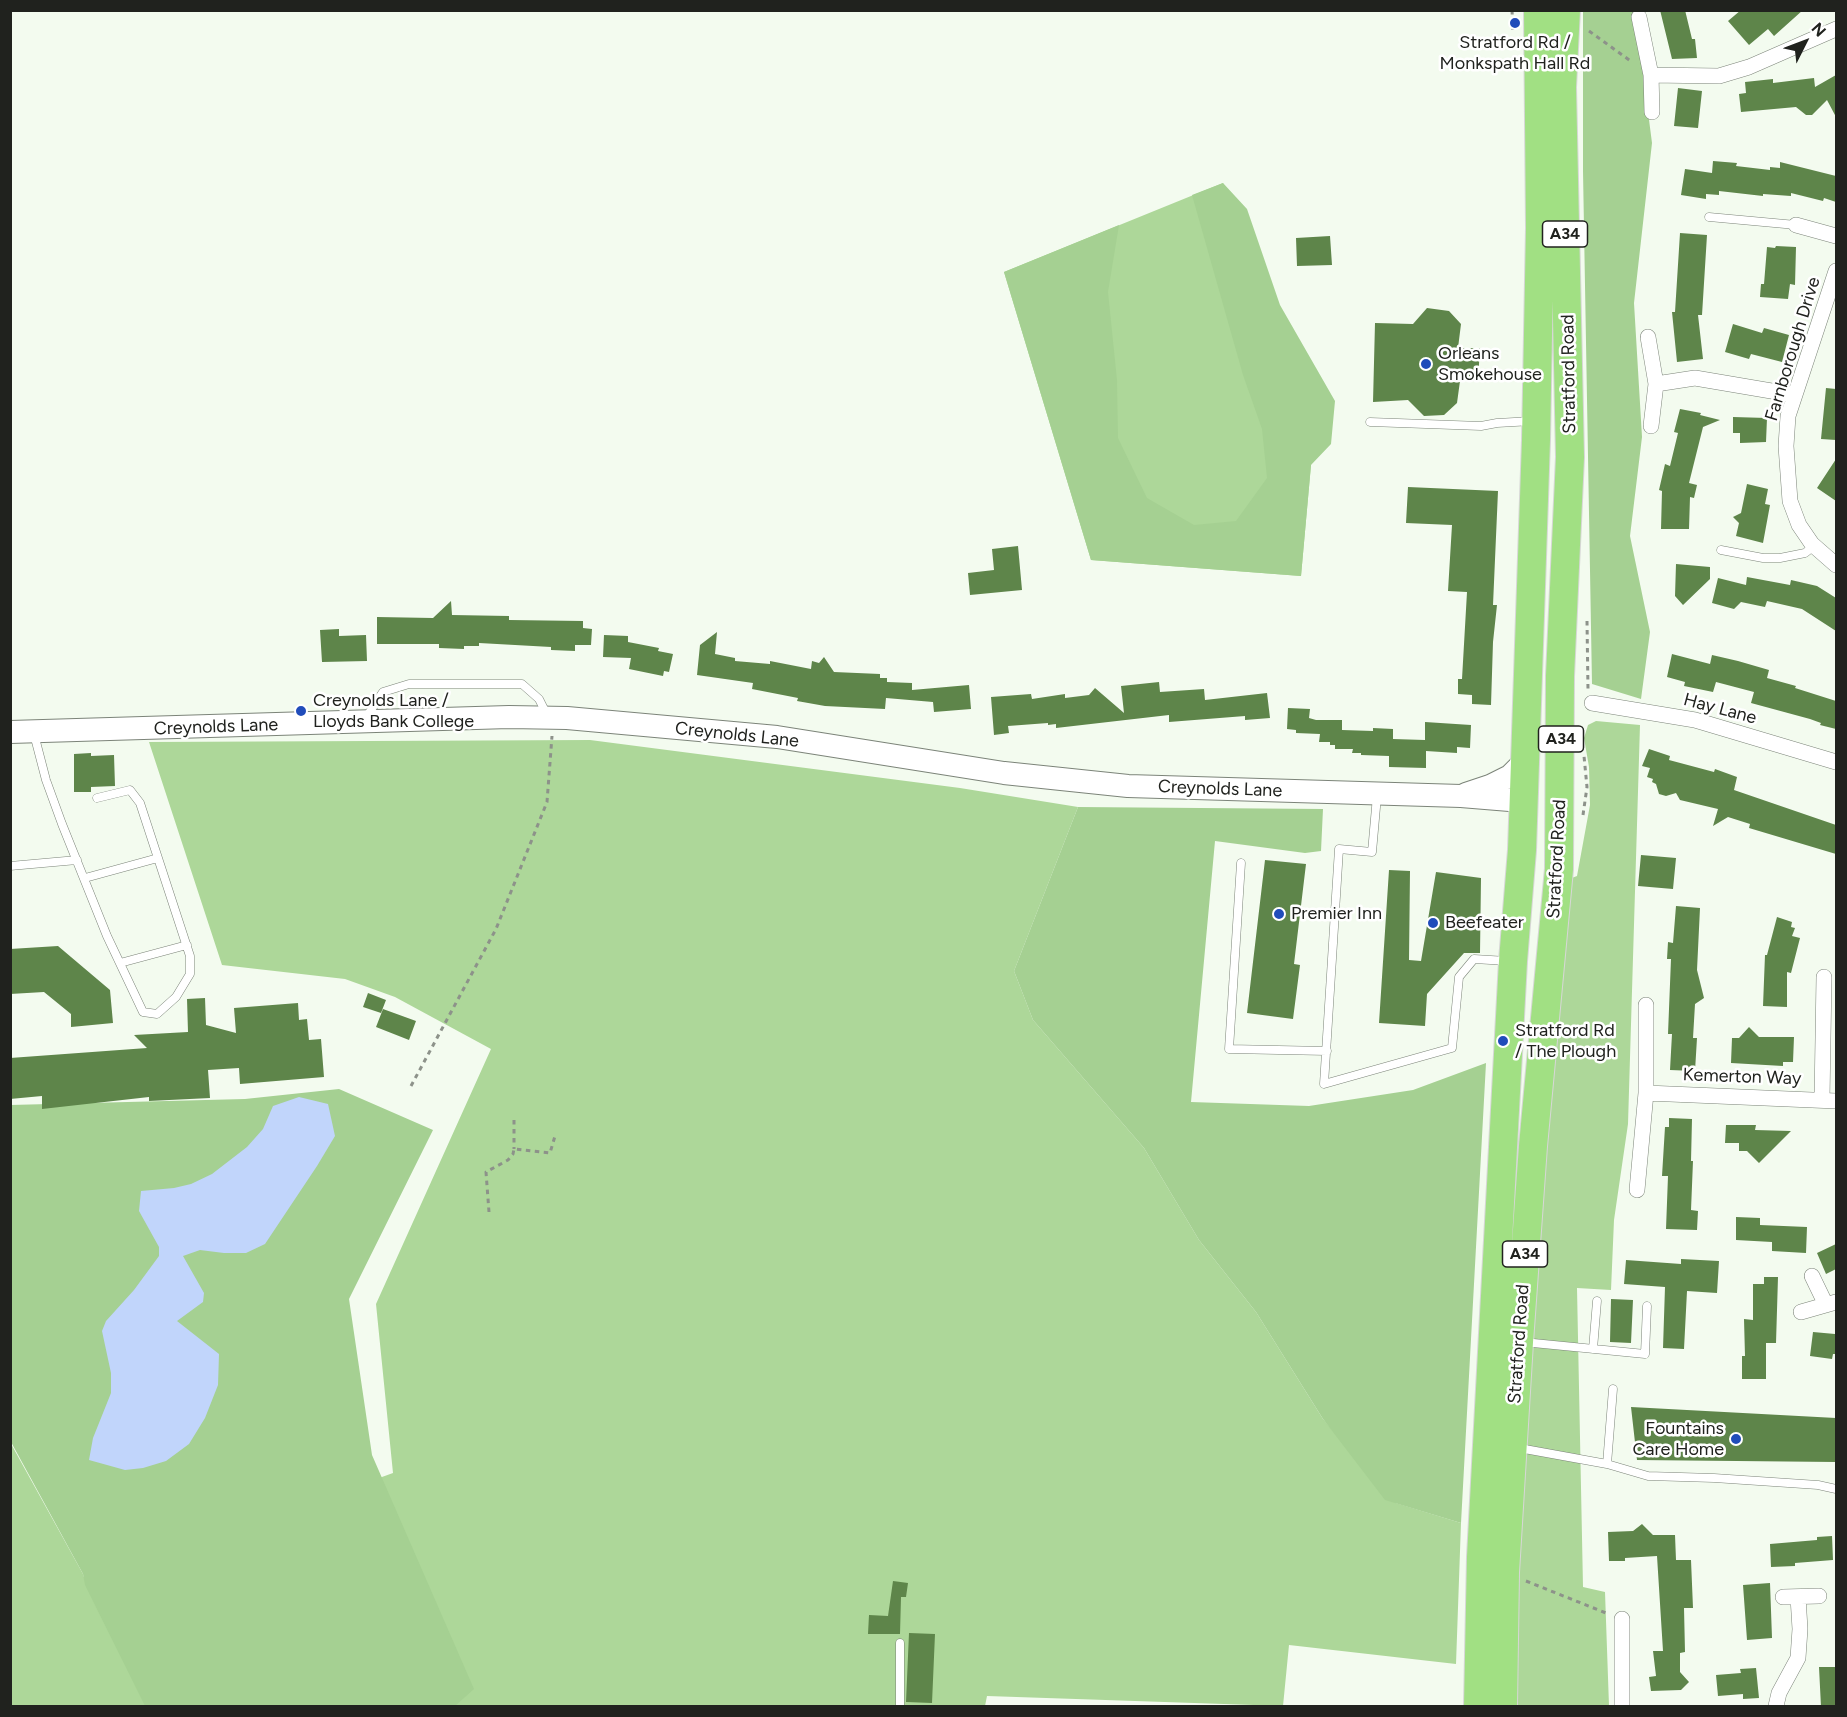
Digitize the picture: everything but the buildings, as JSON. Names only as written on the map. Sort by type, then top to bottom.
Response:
[{"type":"highway","name":"Stratford Road","points":[[1484,1706],[1505,1572],[1533,1146],[1559,869],[1542,802],[1524,762],[1540,228],[1538,10]]},
{"type":"highway","name":"Stratford Road","points":[[1484,1706],[1481,1557],[1513,961],[1522,850],[1542,802],[1549,734],[1549,694],[1560,676],[1570,457],[1562,87],[1575,20]]},
{"type":"street","points":[[1639,17],[1651,75],[1652,112]]},
{"type":"street","points":[[1651,75],[1719,76],[1749,67],[1810,42],[1836,28]]},
{"type":"street","points":[[1796,225],[1836,236]]},
{"type":"street","name":"Farnborough Drive","points":[[1836,271],[1788,416],[1786,446],[1790,501],[1799,525],[1814,546],[1836,565]]},
{"type":"street","points":[[1648,337],[1656,384],[1651,426]]},
{"type":"street","points":[[1656,384],[1695,378],[1795,395]]},
{"type":"street","name":"Hay Lane","points":[[1592,703],[1695,720],[1836,762]]},
{"type":"street","name":"Creynolds Lane","points":[[10,732],[550,718],[777,738],[1004,773],[1128,786],[1461,796],[1542,802]]},
{"type":"street","name":"Creynolds Lane","points":[[1461,796],[1510,776],[1524,762]]},
{"type":"street","points":[[1824,977],[1830,998],[1829,1100]]},
{"type":"street","points":[[1637,1190],[1646,1093],[1646,1005]]},
{"type":"street","name":"Kemerton Way","points":[[1646,1093],[1829,1100]]},
{"type":"street","points":[[1801,1312],[1831,1303],[1812,1276]]},
{"type":"street","points":[[1776,1707],[1779,1693],[1798,1658],[1800,1629],[1790,1597],[1819,1596]]},
{"type":"street","points":[[1622,1619],[1622,1707]]},
{"type":"lane","points":[[1709,217],[1796,225]]},
{"type":"lane","points":[[1370,422],[1481,426],[1536,421]]},
{"type":"lane","points":[[1721,550],[1763,558],[1780,558],[1805,553],[1814,546]]},
{"type":"lane","points":[[363,722],[383,692],[409,684],[522,684],[539,699],[550,718]]},
{"type":"lane","points":[[34,732],[46,780],[62,824],[120,963],[143,1012],[157,1014],[176,997],[190,974],[190,956],[140,803],[130,790],[97,798]]},
{"type":"lane","points":[[1377,795],[1372,852],[1340,849],[1324,1084],[1452,1048],[1460,977],[1474,959],[1513,961]]},
{"type":"lane","points":[[85,878],[158,858]]},
{"type":"lane","points":[[10,866],[77,860]]},
{"type":"lane","points":[[1241,863],[1229,1049],[1327,1051]]},
{"type":"lane","points":[[120,963],[186,945]]},
{"type":"lane","points":[[1593,1349],[1597,1301]]},
{"type":"lane","points":[[1519,1342],[1645,1354],[1647,1306]]},
{"type":"lane","points":[[1607,1464],[1613,1389]]},
{"type":"lane","points":[[1512,1446],[1607,1464],[1648,1476],[1818,1485],[1836,1489]]},
{"type":"lane","points":[[900,1643],[900,1707]]},
{"type":"path","points":[[1575,20],[1651,75]]},
{"type":"path","points":[[411,1086],[496,929],[547,802],[552,751],[550,718]]},
{"type":"path","points":[[489,1212],[486,1172],[513,1154],[514,1120]]},
{"type":"path","points":[[514,1149],[550,1153],[555,1136]]},
{"type":"path","points":[[1505,1572],[1622,1619]]},
{"type":"green space","points":[[1583,11],[1635,11],[1652,143],[1634,303],[1642,437],[1630,536],[1650,632],[1641,699],[1592,684],[1583,171]]},
{"type":"green space","points":[[1223,183],[1311,465],[1301,576],[1091,560],[1004,272]]},
{"type":"green space","points":[[1223,183],[1247,209],[1280,305],[1335,401],[1331,444],[1311,465],[1301,576],[1091,560],[1004,272],[1119,225],[1108,292],[1117,380],[1118,438],[1147,498],[1194,525],[1236,521],[1267,478],[1262,429],[1243,375],[1192,195]]},
{"type":"green space","points":[[1596,721],[1640,725],[1628,1124],[1614,1220],[1611,1290],[1577,1288],[1583,1587],[1605,1592],[1609,1706],[1514,1706],[1517,1543],[1551,1071],[1569,879],[1577,876],[1590,805],[1589,767],[1584,738],[1588,725]]},
{"type":"green space","points":[[590,740],[960,788],[1078,807],[1014,971],[1033,1020],[1144,1148],[1199,1240],[1256,1312],[1323,1419],[1396,1503],[1461,1523],[1456,1664],[1289,1645],[1283,1706],[987,1696],[985,1706],[11,1706],[10,1442],[83,1574],[86,1584],[393,1473],[376,1304],[491,1049],[395,997],[345,979],[222,965],[149,742]]},
{"type":"green space","points":[[1078,807],[1323,809],[1321,851],[1305,853],[1215,841],[1191,1102],[1309,1106],[1413,1090],[1486,1063],[1461,1523],[1385,1500],[1323,1419],[1256,1312],[1199,1240],[1144,1148],[1033,1020],[1014,971]]},
{"type":"green space","points":[[339,1089],[433,1130],[349,1299],[372,1455],[474,1689],[455,1706],[145,1706],[85,1585],[83,1574],[11,1442],[10,1105],[245,1099]]},
{"type":"water","points":[[299,1097],[328,1104],[335,1136],[265,1244],[246,1253],[200,1250],[183,1256],[204,1293],[203,1302],[177,1321],[219,1354],[218,1385],[205,1418],[189,1444],[166,1461],[143,1468],[125,1470],[89,1460],[93,1438],[111,1393],[111,1373],[102,1331],[106,1321],[134,1290],[159,1256],[159,1247],[139,1211],[141,1191],[191,1184],[212,1174],[247,1147],[263,1129],[273,1106]]},
{"type":"place","name":"Stratford Rd / Monkspath Hall Rd","points":[[1515,23]]},
{"type":"place","name":"Orleans Smokehouse","points":[[1426,364]]},
{"type":"place","name":"Creynolds Lane / Lloyds Bank College","points":[[301,711]]},
{"type":"place","name":"Premier Inn","points":[[1279,914]]},
{"type":"place","name":"Beefeater","points":[[1433,923]]},
{"type":"place","name":"Stratford Rd / The Plough","points":[[1503,1041]]},
{"type":"place","name":"Fountains Care Home","points":[[1736,1439]]}]
